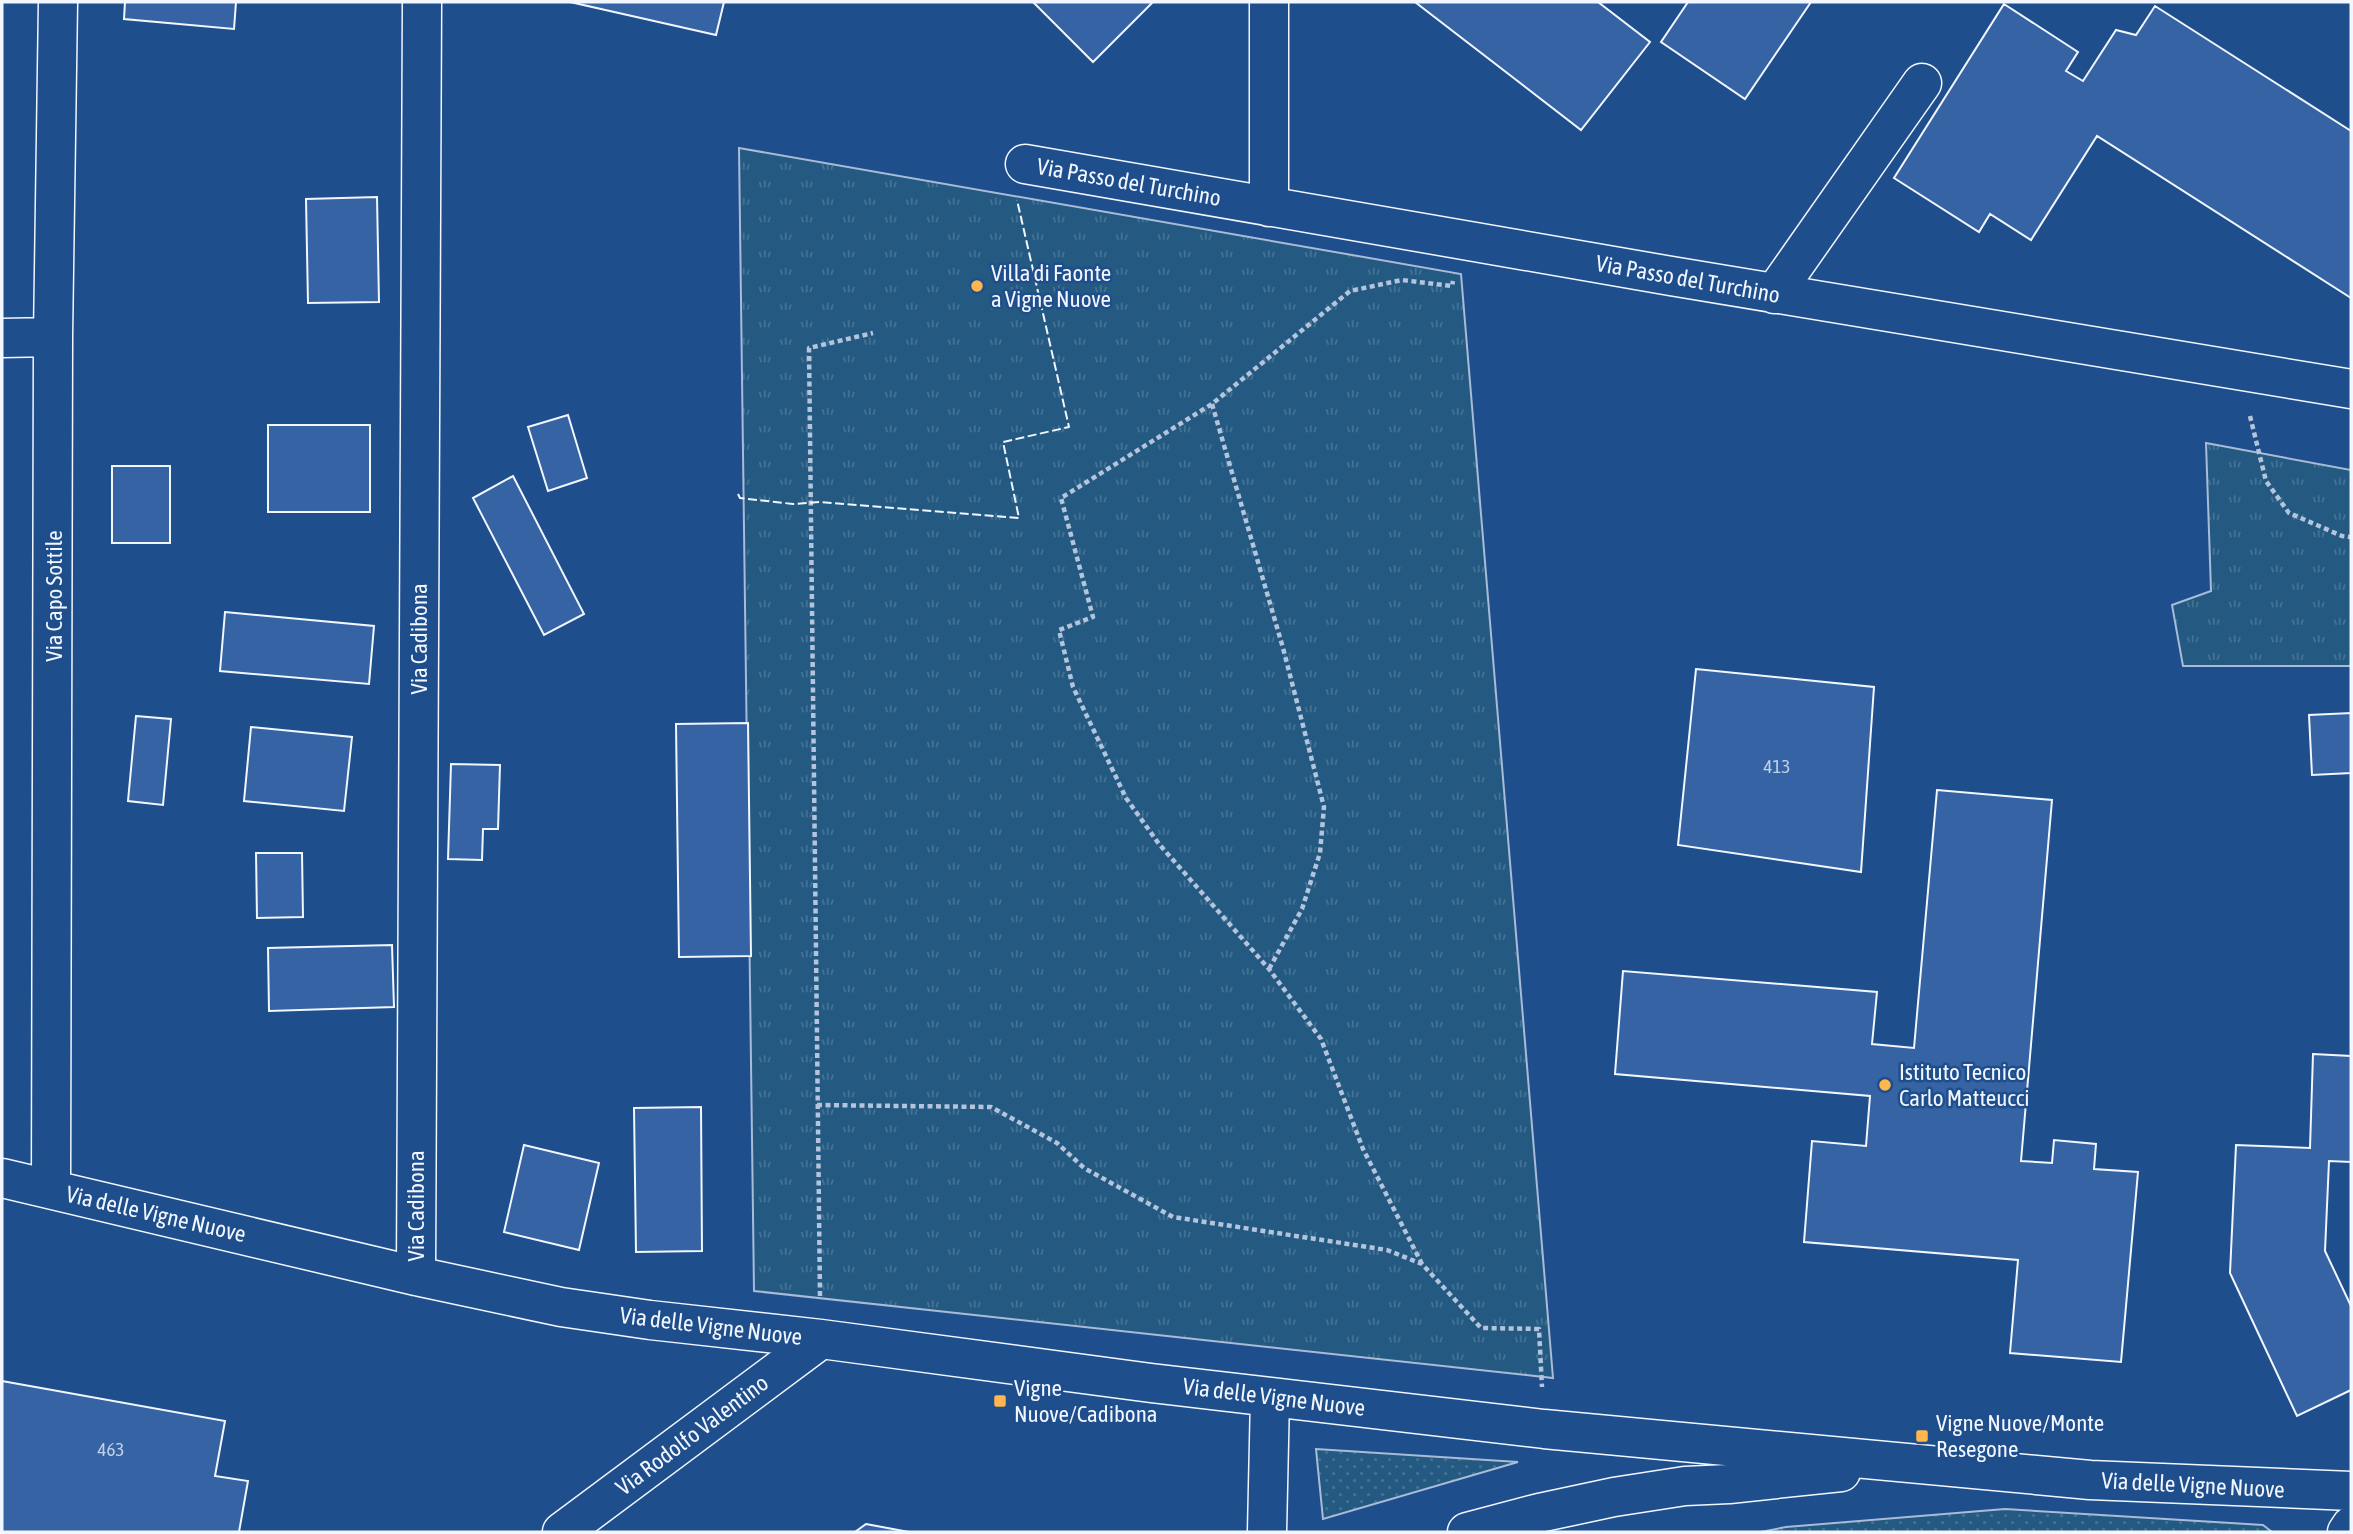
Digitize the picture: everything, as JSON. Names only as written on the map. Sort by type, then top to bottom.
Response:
[{"type":"street","name":"Via Capo Sottile","points":[[51,1189],[53,337],[58,2]]},
{"type":"street","name":"Via Cadibona","points":[[416,1276],[422,2]]},
{"type":"street","points":[[1269,4],[1269,207]]},
{"type":"street","points":[[1774,294],[1922,83]]},
{"type":"street","name":"Via Passo del Turchino","points":[[1025,164],[1774,294],[2351,389]]},
{"type":"street","points":[[2,338],[53,337]]},
{"type":"street","name":"Via delle Vigne Nuove","points":[[2,1178],[416,1276],[597,1312],[1544,1429],[2090,1480],[2351,1492]]},
{"type":"street","name":"Via Rodolfo Valentino","points":[[562,1532],[821,1339]]},
{"type":"street","points":[[1267,1532],[1270,1397]]},
{"type":"street","points":[[1467,1532],[1551,1510],[1673,1488],[1923,1463]]},
{"type":"street","points":[[2347,1532],[2351,1526]]},
{"type":"path","points":[[1464,240],[1452,286],[1402,280],[1350,291],[1212,404],[1061,498],[1093,617],[1059,630],[1073,687],[1126,798],[1158,845],[1269,969],[1321,1039],[1363,1149],[1422,1264],[1481,1328],[1539,1329],[1544,1429]]},
{"type":"path","points":[[821,1339],[809,348],[873,333]]},
{"type":"path","points":[[2242,372],[2254,442],[2266,481],[2289,513],[2342,536],[2351,537]]},
{"type":"path","points":[[1212,404],[1283,648],[1324,807],[1320,853],[1302,909],[1269,969]]},
{"type":"path","points":[[817,1105],[991,1107],[1057,1143],[1084,1168],[1173,1217],[1387,1250],[1422,1264]]},
{"type":"green space","points":[[739,148],[1461,274],[1553,1378],[754,1291]]},
{"type":"green space","points":[[2206,443],[2351,470],[2351,666],[2183,666],[2172,605],[2211,591]]},
{"type":"green space","points":[[1316,1449],[1518,1462],[1323,1519]]},
{"type":"green space","points":[[2005,1509],[2263,1525],[2272,1532],[1761,1532],[1786,1527]]},
{"type":"building","points":[[125,2],[236,2],[234,29],[124,19]]},
{"type":"building","points":[[570,2],[724,2],[716,35]]},
{"type":"building","points":[[1033,2],[1153,2],[1093,62]]},
{"type":"building","points":[[1415,2],[1598,2],[1650,42],[1581,130]]},
{"type":"building","points":[[1688,2],[1811,2],[1745,99],[1661,42]]},
{"type":"building","points":[[2004,4],[2078,52],[2066,71],[2083,81],[2116,30],[2136,35],[2155,6],[2351,131],[2351,298],[2097,136],[2031,240],[1990,214],[1979,232],[1894,178]]},
{"type":"building","points":[[377,197],[379,302],[308,303],[306,199]]},
{"type":"building","points":[[568,415],[587,478],[548,491],[528,427]]},
{"type":"building","points":[[268,425],[370,425],[370,512],[268,512]]},
{"type":"building","points":[[112,466],[170,466],[170,543],[112,543]]},
{"type":"building","points":[[513,476],[584,614],[544,635],[473,498]]},
{"type":"building","points":[[225,612],[374,626],[369,684],[220,671]]},
{"type":"building","points":[[1696,669],[1874,687],[1861,872],[1678,845]]},
{"type":"building","points":[[2351,713],[2351,773],[2312,775],[2309,715]]},
{"type":"building","points":[[136,716],[171,719],[163,805],[128,801]]},
{"type":"building","points":[[748,723],[751,956],[679,957],[676,724]]},
{"type":"building","points":[[251,727],[352,737],[344,811],[244,801]]},
{"type":"building","points":[[451,764],[500,765],[498,829],[483,829],[482,860],[448,859]]},
{"type":"building","name":"Istituto Tecnico Carlo Matteucci","points":[[1937,790],[2052,800],[2021,1161],[2052,1163],[2054,1140],[2096,1144],[2094,1169],[2138,1172],[2121,1362],[2010,1353],[2018,1260],[1804,1242],[1812,1141],[1866,1146],[1870,1096],[1615,1074],[1623,971],[1877,992],[1872,1044],[1914,1048]]},
{"type":"building","points":[[256,853],[302,853],[303,917],[257,918]]},
{"type":"building","points":[[392,945],[394,1007],[269,1011],[268,948]]},
{"type":"building","points":[[2313,1054],[2351,1056],[2351,1162],[2329,1161],[2325,1251],[2351,1306],[2351,1390],[2297,1416],[2230,1273],[2236,1145],[2310,1148]]},
{"type":"building","points":[[701,1107],[702,1251],[636,1252],[634,1108]]},
{"type":"building","points":[[524,1145],[599,1163],[579,1250],[504,1232]]},
{"type":"building","points":[[2,1381],[225,1421],[215,1476],[248,1481],[239,1532],[2,1532]]},
{"type":"building","points":[[866,1524],[909,1532],[855,1532]]},
{"type":"fence","points":[[738,494],[740,498],[793,504],[820,502],[1019,518],[1003,442],[1069,427],[1017,200]]},
{"type":"place","name":"Villa di Faonte a Vigne Nuove","points":[[977,286]]},
{"type":"place","name":"Istituto Tecnico Carlo Matteucci","points":[[1885,1085]]},
{"type":"place","name":"Vigne Nuove/Cadibona","points":[[1000,1401]]},
{"type":"place","name":"Vigne Nuove/Monte Resegone","points":[[1922,1436]]}]
